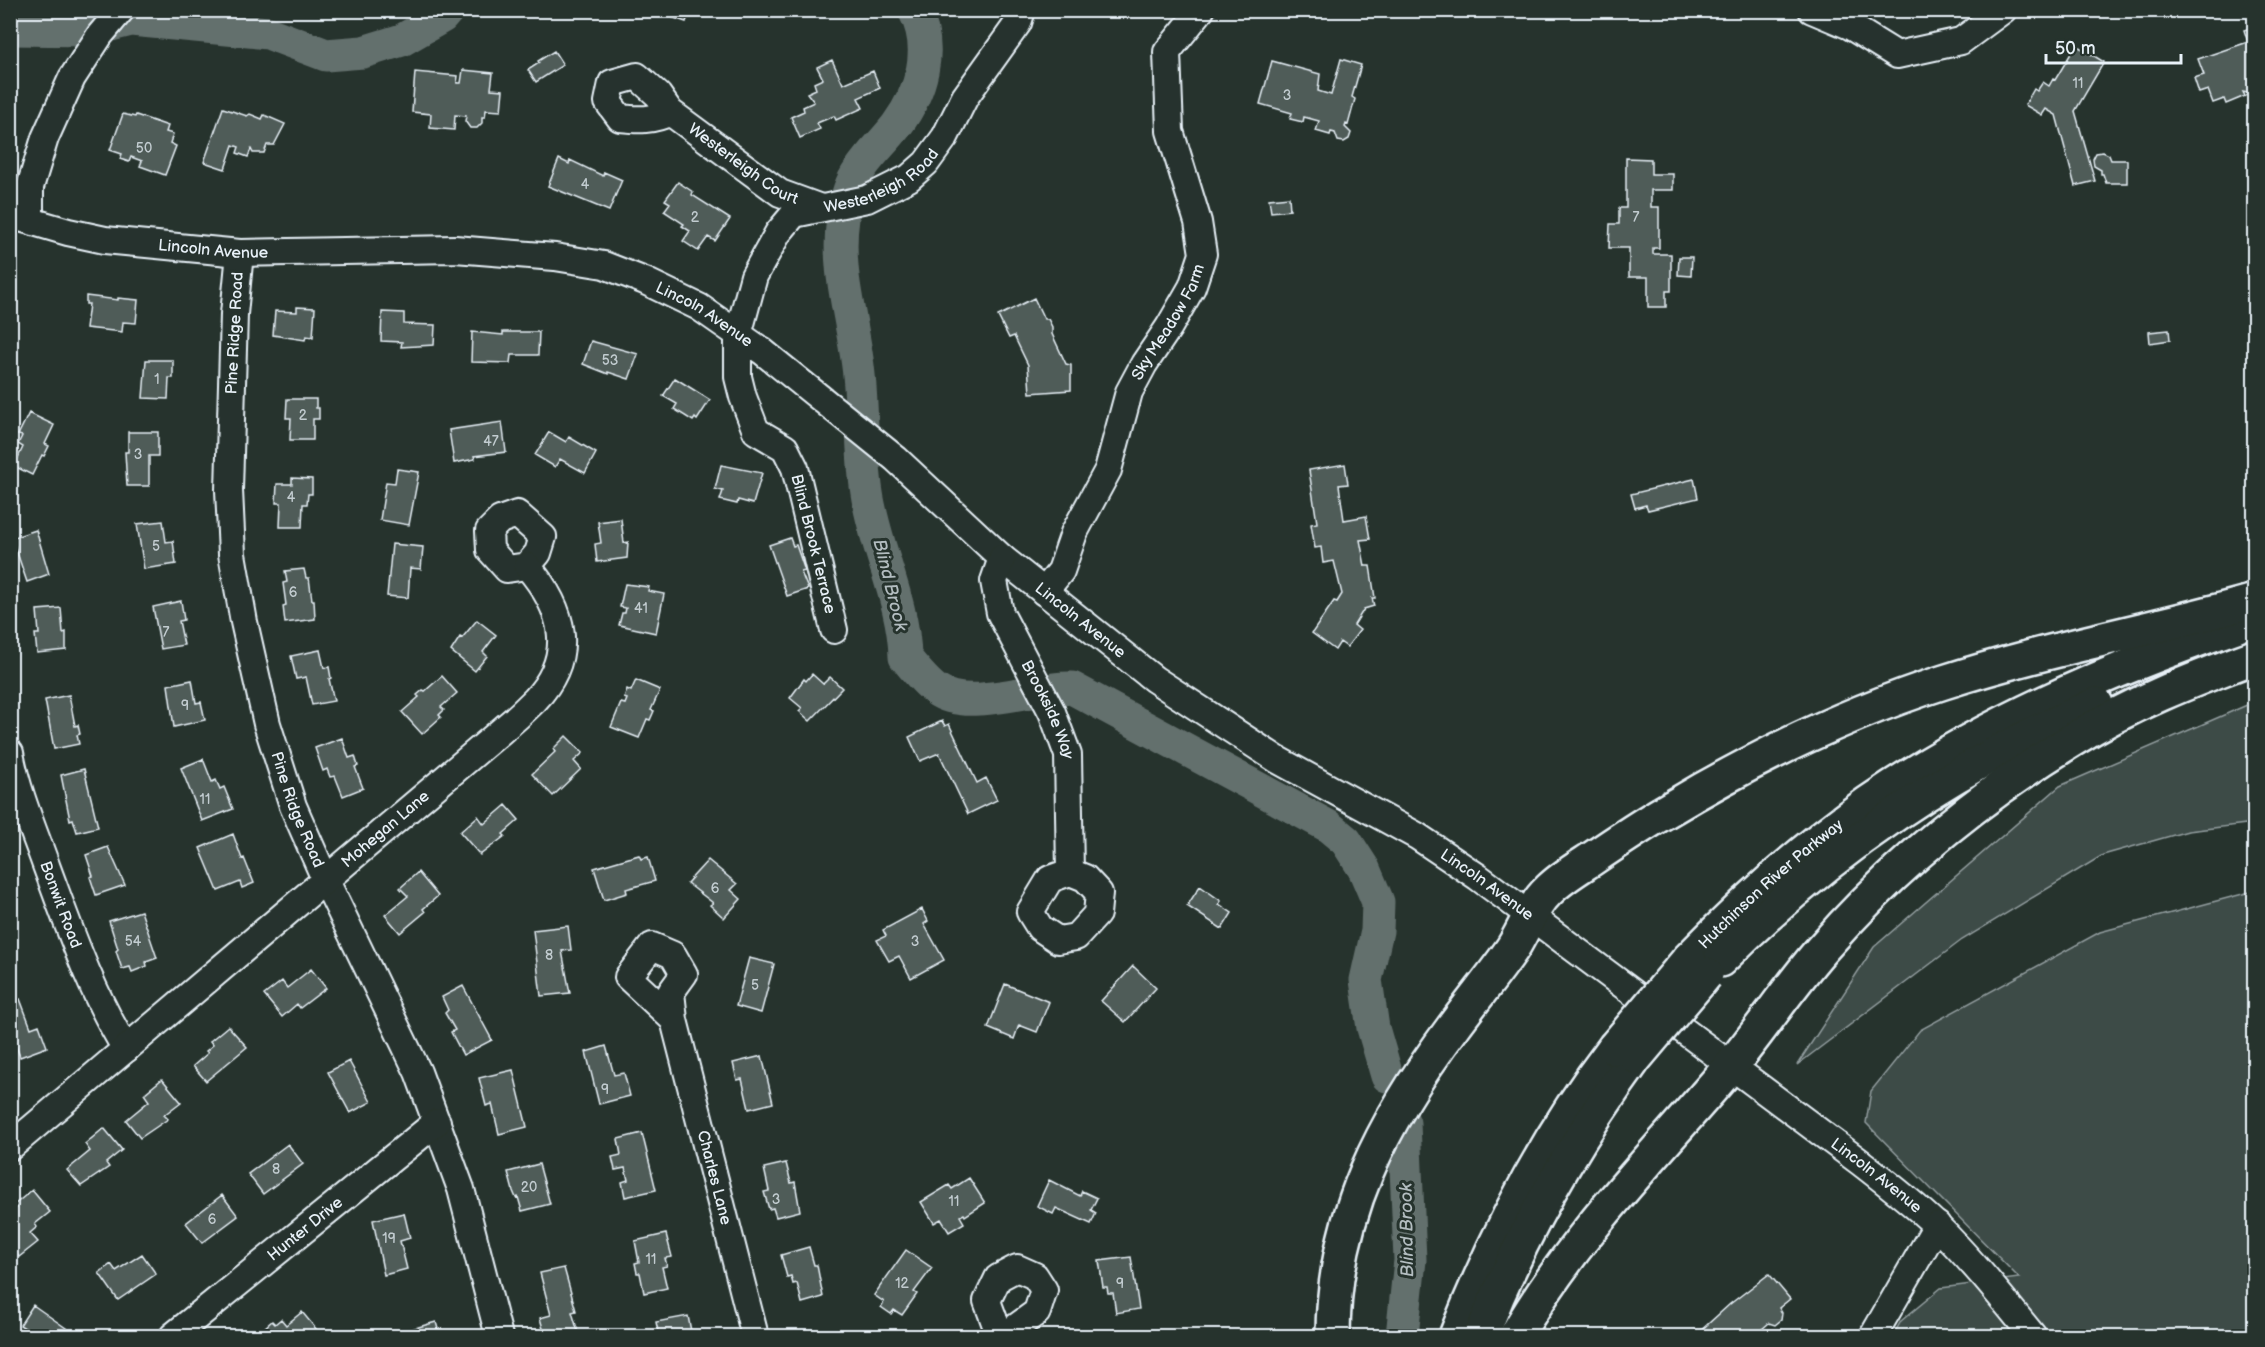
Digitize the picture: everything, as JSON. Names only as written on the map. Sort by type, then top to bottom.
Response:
[{"type":"highway","points":[[1333,1336],[1337,1283],[1345,1237],[1356,1197],[1368,1166],[1399,1106],[1436,1050],[1512,949],[1540,899],[1555,884],[1645,824],[1709,785],[1818,730],[1910,694],[1983,670],[2254,601]]},
{"type":"highway","name":"Hutchinson River Parkway","points":[[1456,1336],[1490,1255],[1553,1137],[1764,885],[1867,804],[1942,756],[2009,719],[2100,677],[2254,619]]},
{"type":"highway","name":"Hutchinson River Parkway","points":[[1697,967],[1893,814],[1940,784],[2006,747],[2094,705],[2254,644]]},
{"type":"highway","points":[[1516,1336],[1548,1284],[1587,1231],[1731,1066],[1805,969],[1846,922],[1907,862],[1961,817],[2012,779],[2074,739],[2178,687],[2254,657]]},
{"type":"highway","name":"Hutchinson River Parkway","points":[[1481,1336],[1506,1276],[1545,1198],[1578,1142],[1624,1054]]},
{"type":"street","points":[[20,218],[45,138],[72,78],[100,35],[121,10]]},
{"type":"street","name":"Westerleigh Road","points":[[738,335],[754,276],[778,233],[794,214],[867,199],[909,178],[926,163],[945,137],[965,97],[1018,23],[1022,10]]},
{"type":"street","name":"Sky Meadow Farm","points":[[1044,592],[1060,571],[1074,533],[1108,470],[1129,392],[1192,287],[1203,254],[1198,222],[1170,131],[1167,52],[1202,10]]},
{"type":"street","points":[[1812,10],[1850,26],[1897,55],[1961,41],[2003,10]]},
{"type":"street","name":"Westerleigh Court","points":[[670,112],[780,193],[821,208]]},
{"type":"street","name":"Lincoln Avenue","points":[[20,218],[105,240],[240,253],[455,249],[555,257],[604,265],[645,281],[699,307],[762,351],[896,459],[1002,558],[1154,679],[1278,760],[1417,836],[1529,916],[1907,1198],[1937,1225],[1973,1263],[2033,1336]]},
{"type":"street","name":"Pine Ridge Road","points":[[240,253],[234,314],[229,490],[232,554],[244,622],[267,724],[293,806],[325,879],[418,1072],[461,1189],[500,1336]]},
{"type":"street","name":"Blind Brook Terrace","points":[[738,335],[738,377],[743,398],[756,431],[785,448],[795,468],[834,630]]},
{"type":"street","name":"Brookside Way","points":[[1002,558],[994,581],[1000,613],[1052,712],[1068,755],[1070,872]]},
{"type":"street","name":"Mohegan Lane","points":[[10,1147],[536,699],[551,677],[561,653],[561,632],[556,607],[543,584],[527,566]]},
{"type":"street","name":"Bonwit Road","points":[[10,753],[21,826],[107,1019],[126,1049]]},
{"type":"street","name":"Charles Lane","points":[[674,1020],[755,1336]]},
{"type":"street","name":"Hunter Drive","points":[[173,1336],[437,1122]]},
{"type":"street","points":[[1873,1336],[1937,1225]]},
{"type":"shaded area","points":[[2254,702],[2254,823],[2188,831],[2103,855],[1962,940],[1797,1065],[1874,947],[2060,786]]},
{"type":"shaded area","points":[[2254,891],[2254,1336],[1893,1336],[1901,1321],[1941,1288],[2019,1278],[1866,1123],[1871,1091],[1920,1030],[2100,932]]},
{"type":"building","points":[[673,10],[698,10],[697,13],[690,11],[686,22],[671,17]]},
{"type":"building","points":[[2254,27],[2253,90],[2248,93],[2243,92],[2245,96],[2226,104],[2224,99],[2213,103],[2208,90],[2199,93],[2194,78],[2204,75],[2198,59],[2248,42],[2244,30]]},
{"type":"building","points":[[2076,45],[2104,62],[2075,111],[2095,181],[2075,186],[2056,115],[2046,109],[2042,115],[2025,105],[2034,89],[2037,91],[2043,82],[2049,86],[2053,79],[2055,80]]},
{"type":"building","points":[[554,51],[563,65],[536,82],[528,70]]},
{"type":"building","points":[[1341,59],[1361,65],[1352,97],[1355,99],[1348,125],[1346,124],[1345,127],[1351,133],[1349,139],[1344,142],[1338,141],[1335,133],[1331,132],[1330,135],[1316,131],[1319,121],[1304,117],[1303,122],[1290,119],[1292,113],[1260,104],[1272,61],[1320,74],[1318,91],[1331,95]]},
{"type":"building","points":[[832,60],[843,84],[873,71],[880,88],[858,98],[863,108],[836,120],[834,116],[817,123],[820,129],[800,138],[791,117],[804,111],[803,107],[814,102],[807,93],[816,89],[814,83],[823,79],[817,67]]},
{"type":"building","points":[[463,70],[493,73],[491,89],[503,90],[501,111],[486,110],[482,123],[477,128],[470,128],[465,121],[466,116],[455,115],[454,130],[430,128],[431,114],[412,112],[415,72],[458,76],[457,83],[461,83]]},
{"type":"building","points":[[223,108],[262,119],[264,115],[285,124],[274,145],[267,145],[264,153],[253,153],[251,149],[248,157],[237,153],[239,147],[233,145],[225,169],[204,162]]},
{"type":"building","points":[[123,114],[135,117],[136,115],[168,126],[166,132],[173,134],[170,143],[176,146],[165,175],[140,166],[142,161],[131,157],[129,162],[120,159],[122,154],[110,150]]},
{"type":"building","points":[[2103,152],[2109,155],[2111,160],[2127,160],[2127,183],[2106,183],[2101,170],[2094,166],[2093,159],[2096,153]]},
{"type":"building","points":[[1626,158],[1651,159],[1651,174],[1673,174],[1673,190],[1651,190],[1651,207],[1659,207],[1659,248],[1653,248],[1653,254],[1671,254],[1671,291],[1666,291],[1666,307],[1648,307],[1648,277],[1629,277],[1629,248],[1609,248],[1610,224],[1619,224],[1619,208],[1626,208]]},
{"type":"building","points":[[559,159],[569,164],[570,160],[603,176],[604,172],[622,180],[609,211],[548,186]]},
{"type":"building","points":[[678,182],[693,192],[692,195],[730,219],[715,241],[708,237],[698,251],[683,241],[690,231],[682,226],[684,224],[664,211],[670,203],[665,200]]},
{"type":"building","points":[[1289,197],[1290,210],[1271,212],[1269,199]]},
{"type":"building","points":[[1679,257],[1692,257],[1691,276],[1678,275]]},
{"type":"building","points":[[86,296],[138,300],[136,323],[123,322],[122,332],[86,328],[89,304],[86,304]]},
{"type":"building","points":[[1034,298],[1044,319],[1048,319],[1052,327],[1052,334],[1066,364],[1071,365],[1071,390],[1030,393],[1028,365],[1014,336],[1009,338],[998,316]]},
{"type":"building","points":[[297,307],[315,308],[313,337],[306,336],[305,340],[273,335],[275,311],[297,312]]},
{"type":"building","points":[[382,312],[404,313],[404,324],[435,325],[434,345],[401,347],[402,342],[381,341]]},
{"type":"building","points":[[2169,330],[2170,340],[2150,343],[2149,332]]},
{"type":"building","points":[[472,332],[503,335],[503,332],[539,332],[538,355],[511,355],[510,363],[471,362]]},
{"type":"building","points":[[591,341],[638,354],[629,379],[583,364]]},
{"type":"building","points":[[146,360],[173,360],[173,378],[169,378],[168,399],[143,398]]},
{"type":"building","points":[[675,378],[710,400],[697,420],[695,418],[693,421],[674,409],[677,404],[663,396]]},
{"type":"building","points":[[287,399],[316,399],[319,419],[313,419],[313,440],[290,440],[291,418],[286,418]]},
{"type":"building","points":[[29,413],[54,425],[45,444],[49,446],[32,475],[14,466],[23,447],[18,444],[22,436],[18,435]]},
{"type":"building","points":[[502,422],[506,452],[474,456],[475,459],[454,463],[449,430]]},
{"type":"building","points":[[128,432],[158,432],[158,456],[149,456],[149,486],[127,486],[125,452],[128,452]]},
{"type":"building","points":[[549,432],[566,442],[569,437],[596,453],[585,473],[560,459],[555,467],[535,455]]},
{"type":"building","points":[[1345,464],[1348,484],[1339,485],[1344,520],[1366,516],[1370,539],[1360,540],[1365,566],[1370,566],[1375,598],[1372,598],[1374,606],[1364,609],[1354,625],[1360,630],[1347,647],[1340,642],[1335,650],[1312,633],[1334,601],[1337,602],[1342,594],[1334,561],[1323,563],[1321,547],[1315,548],[1311,524],[1317,523],[1309,470]]},
{"type":"building","points":[[721,465],[762,473],[753,504],[738,500],[737,504],[720,500],[723,491],[715,489]]},
{"type":"building","points":[[397,469],[419,472],[409,525],[380,520],[386,482],[395,483]]},
{"type":"building","points":[[292,478],[312,479],[312,494],[308,494],[307,504],[303,504],[302,527],[280,527],[281,503],[276,503],[277,484],[292,484]]},
{"type":"building","points":[[1694,479],[1698,498],[1648,510],[1646,505],[1635,508],[1631,494]]},
{"type":"building","points":[[621,519],[624,543],[628,542],[627,558],[597,562],[595,544],[601,543],[598,522]]},
{"type":"building","points":[[163,521],[166,542],[173,541],[176,564],[144,569],[137,524]]},
{"type":"building","points":[[36,530],[49,574],[27,582],[12,538]]},
{"type":"building","points":[[790,538],[793,546],[796,545],[805,571],[801,572],[808,589],[787,596],[769,545]]},
{"type":"building","points":[[392,544],[423,547],[421,569],[410,568],[408,598],[387,596]]},
{"type":"building","points":[[304,569],[306,578],[309,578],[312,600],[314,600],[315,619],[285,623],[283,606],[286,605],[283,583],[287,582],[285,571]]},
{"type":"building","points":[[625,584],[649,587],[648,591],[664,594],[656,633],[619,625],[626,608],[620,607]]},
{"type":"building","points":[[181,601],[184,620],[179,621],[184,645],[161,649],[153,607]]},
{"type":"building","points":[[61,608],[63,633],[66,632],[66,650],[37,653],[35,634],[39,634],[37,610]]},
{"type":"building","points":[[477,620],[496,635],[483,652],[487,656],[475,671],[451,651],[460,637],[462,638]]},
{"type":"building","points":[[320,650],[324,668],[329,667],[334,701],[312,705],[306,677],[296,679],[291,656]]},
{"type":"building","points":[[812,674],[823,684],[830,677],[842,688],[810,721],[799,711],[802,708],[790,698],[804,679],[806,681]]},
{"type":"building","points":[[442,676],[457,693],[441,707],[444,710],[439,715],[441,717],[422,734],[402,712],[419,697],[417,695]]},
{"type":"building","points":[[192,680],[196,703],[201,702],[205,720],[174,727],[168,685]]},
{"type":"building","points":[[636,680],[660,690],[651,710],[654,711],[650,720],[647,719],[639,738],[611,727],[621,703],[625,704],[627,689],[631,691]]},
{"type":"building","points":[[69,695],[75,726],[78,725],[80,734],[77,735],[79,744],[54,749],[45,700]]},
{"type":"building","points":[[942,721],[945,726],[949,724],[977,783],[986,778],[997,800],[968,814],[939,753],[920,761],[909,737]]},
{"type":"building","points":[[566,736],[583,753],[574,761],[581,769],[553,796],[532,774],[555,752],[553,749]]},
{"type":"building","points":[[342,738],[349,758],[355,756],[358,766],[355,767],[363,788],[343,796],[335,776],[330,777],[327,769],[323,771],[315,748]]},
{"type":"building","points":[[203,759],[212,782],[216,780],[220,789],[224,787],[233,809],[202,821],[181,768]]},
{"type":"building","points":[[84,769],[98,827],[77,832],[73,819],[70,820],[61,775]]},
{"type":"building","points":[[506,805],[519,820],[503,834],[505,836],[480,855],[460,832],[478,816],[484,824]]},
{"type":"building","points":[[233,834],[254,883],[242,888],[240,882],[218,891],[200,848]]},
{"type":"building","points":[[108,847],[125,885],[96,895],[86,855]]},
{"type":"building","points":[[639,855],[641,859],[648,857],[655,881],[626,889],[627,893],[604,900],[594,868]]},
{"type":"building","points":[[708,860],[737,884],[731,890],[741,899],[724,918],[710,905],[713,903],[687,883]]},
{"type":"building","points":[[418,872],[438,896],[423,909],[425,912],[400,933],[385,915],[408,896],[400,888]]},
{"type":"building","points":[[1200,886],[1221,901],[1219,904],[1232,913],[1222,929],[1187,906]]},
{"type":"building","points":[[922,909],[928,921],[924,924],[944,960],[911,978],[899,956],[889,961],[877,940],[886,936],[883,930]]},
{"type":"building","points":[[141,911],[157,958],[146,962],[147,966],[132,972],[130,967],[122,969],[109,921]]},
{"type":"building","points":[[568,926],[571,950],[562,951],[570,993],[541,996],[533,930]]},
{"type":"building","points":[[749,958],[774,964],[761,1013],[736,1006]]},
{"type":"building","points":[[1133,966],[1156,988],[1125,1022],[1101,1001]]},
{"type":"building","points":[[311,969],[326,988],[300,1008],[297,1004],[282,1017],[264,995],[282,981],[287,988]]},
{"type":"building","points":[[1005,984],[1049,1002],[1037,1032],[1019,1025],[1014,1039],[988,1028]]},
{"type":"building","points":[[463,986],[492,1040],[463,1055],[451,1032],[455,1030],[445,1013],[448,1010],[442,997]]},
{"type":"building","points":[[20,999],[31,1028],[39,1025],[47,1047],[20,1057],[13,1037],[10,1038],[10,1002]]},
{"type":"building","points":[[228,1026],[247,1047],[206,1081],[193,1066],[208,1053],[206,1051],[213,1045],[210,1041]]},
{"type":"building","points":[[606,1046],[614,1075],[624,1073],[630,1096],[599,1104],[586,1052]]},
{"type":"building","points":[[762,1056],[773,1103],[749,1109],[742,1079],[737,1080],[733,1063]]},
{"type":"building","points":[[349,1061],[371,1102],[350,1113],[328,1072]]},
{"type":"building","points":[[513,1070],[527,1127],[499,1134],[492,1104],[486,1106],[479,1078]]},
{"type":"building","points":[[162,1079],[181,1102],[164,1115],[168,1119],[140,1138],[126,1120],[149,1101],[144,1094]]},
{"type":"building","points":[[104,1128],[122,1150],[106,1163],[109,1167],[81,1186],[67,1170],[90,1151],[85,1144]]},
{"type":"building","points":[[642,1133],[656,1190],[625,1197],[622,1182],[628,1180],[625,1168],[615,1170],[612,1157],[621,1155],[618,1139]]},
{"type":"building","points":[[288,1144],[303,1164],[263,1194],[248,1174]]},
{"type":"building","points":[[786,1163],[791,1183],[795,1182],[800,1211],[776,1217],[773,1208],[769,1209],[764,1192],[769,1191],[764,1168]]},
{"type":"building","points":[[539,1164],[550,1204],[522,1211],[508,1172]]},
{"type":"building","points":[[969,1178],[985,1203],[965,1216],[964,1214],[960,1216],[964,1223],[949,1232],[941,1219],[934,1223],[921,1202],[949,1185],[952,1189]]},
{"type":"building","points":[[1049,1180],[1080,1196],[1082,1191],[1097,1198],[1091,1210],[1096,1213],[1091,1224],[1056,1208],[1053,1214],[1037,1206]]},
{"type":"building","points":[[32,1190],[50,1212],[35,1224],[37,1227],[30,1233],[38,1242],[19,1257],[10,1247],[10,1219],[13,1217],[10,1213],[17,1208],[14,1205]]},
{"type":"building","points":[[222,1195],[238,1216],[202,1243],[186,1223]]},
{"type":"building","points":[[404,1213],[410,1238],[400,1241],[407,1269],[384,1275],[373,1220]]},
{"type":"building","points":[[666,1234],[672,1257],[665,1258],[667,1266],[662,1267],[667,1288],[644,1293],[640,1273],[637,1273],[635,1263],[639,1262],[635,1241]]},
{"type":"building","points":[[809,1247],[814,1265],[817,1265],[823,1297],[802,1303],[797,1283],[793,1284],[791,1276],[787,1277],[781,1255]]},
{"type":"building","points":[[906,1250],[932,1268],[914,1292],[917,1294],[902,1315],[894,1310],[891,1314],[881,1307],[884,1302],[874,1295]]},
{"type":"building","points":[[142,1254],[156,1274],[118,1300],[99,1273],[111,1264],[116,1271]]},
{"type":"building","points":[[1131,1257],[1139,1309],[1116,1313],[1113,1293],[1108,1293],[1107,1287],[1103,1287],[1099,1261]]},
{"type":"building","points":[[564,1268],[576,1311],[572,1312],[578,1332],[562,1336],[545,1336],[540,1318],[551,1315],[540,1273]]},
{"type":"building","points":[[1769,1274],[1790,1299],[1779,1308],[1782,1313],[1781,1320],[1775,1325],[1769,1323],[1754,1336],[1688,1336],[1696,1330],[1698,1333],[1730,1304]]},
{"type":"building","points":[[33,1305],[76,1335],[37,1336],[20,1325]]},
{"type":"building","points":[[302,1312],[317,1330],[309,1336],[255,1336],[272,1321],[275,1324],[281,1319],[286,1325]]},
{"type":"building","points":[[688,1316],[692,1336],[659,1336],[656,1322]]},
{"type":"building","points":[[436,1322],[440,1336],[402,1336],[401,1332]]},
{"type":"waterway","name":"Blind Brook","points":[[10,29],[91,30],[131,20],[268,33],[326,55],[363,52],[402,40],[442,17],[448,10]]},
{"type":"waterway","name":"Blind Brook","points":[[914,10],[924,40],[922,70],[918,84],[913,99],[897,125],[853,181],[845,206],[841,238],[843,278],[857,355],[867,493],[876,534],[900,615],[905,657],[936,690],[949,696],[965,699],[983,699],[1057,688],[1072,688],[1328,826],[1346,841],[1364,869],[1378,902],[1377,931],[1366,980],[1373,1028],[1387,1076]]},
{"type":"waterway","name":"Blind Brook","points":[[1402,1336],[1410,1260],[1404,1123]]}]
